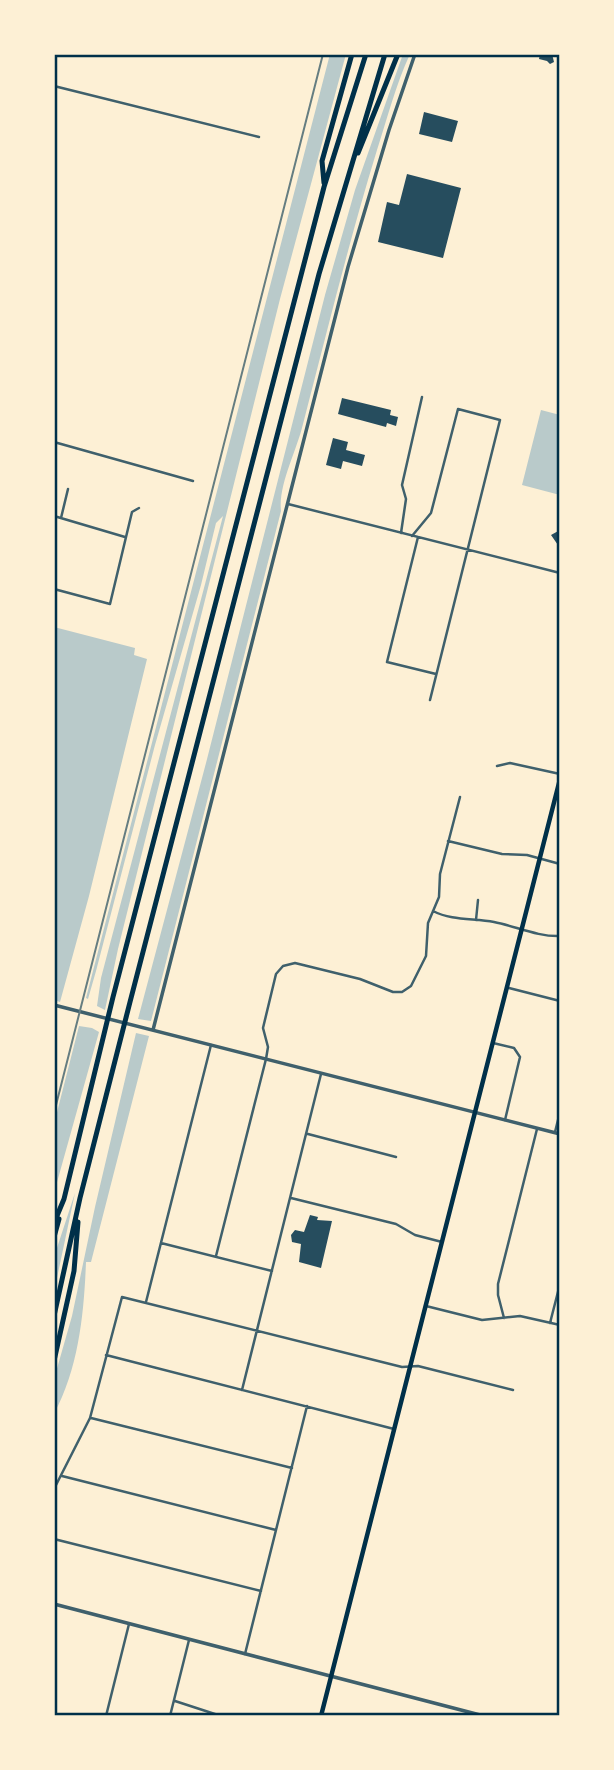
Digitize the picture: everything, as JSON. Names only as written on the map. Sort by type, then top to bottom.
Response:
[{"type":"highway","points":[[324,187],[323,161],[352,54]]},
{"type":"highway","points":[[54,1237],[113,998],[324,187],[366,54]]},
{"type":"highway","points":[[54,1316],[80,1198],[319,274],[385,54]]},
{"type":"highway","points":[[346,182],[398,54]]},
{"type":"highway","points":[[54,1361],[74,1271],[80,1198]]},
{"type":"highway","points":[[54,1223],[64,1199]]},
{"type":"main road","points":[[321,1716],[560,776]]},
{"type":"street","points":[[153,1030],[359,228],[415,54]]},
{"type":"street","points":[[54,86],[259,137]]},
{"type":"street","points":[[401,533],[406,499],[402,485],[422,397]]},
{"type":"street","points":[[412,536],[431,513],[458,409],[500,420],[430,700]]},
{"type":"street","points":[[54,442],[193,481]]},
{"type":"street","points":[[61,518],[68,489]]},
{"type":"street","points":[[287,504],[560,573]]},
{"type":"street","points":[[54,589],[110,604],[132,512],[139,508]]},
{"type":"street","points":[[54,516],[126,537]]},
{"type":"street","points":[[418,537],[387,662],[436,674]]},
{"type":"street","points":[[497,766],[510,763],[560,776]]},
{"type":"street","points":[[216,1256],[266,1059],[268,1047],[263,1025],[278,970],[286,964],[295,963],[365,980],[390,991],[402,992],[412,985],[425,960],[427,928],[439,897],[440,874],[460,797]]},
{"type":"street","points":[[448,841],[502,855],[527,855],[560,864]]},
{"type":"street","points":[[476,920],[478,900]]},
{"type":"street","points":[[433,911],[449,917],[560,936]]},
{"type":"street","points":[[507,987],[560,1001]]},
{"type":"street","points":[[54,1005],[557,1134],[560,1112]]},
{"type":"street","points":[[493,1043],[514,1048],[520,1057],[505,1120]]},
{"type":"street","points":[[146,1302],[211,1045]]},
{"type":"street","points":[[242,1390],[321,1073]]},
{"type":"street","points":[[504,1318],[498,1284],[537,1129]]},
{"type":"street","points":[[306,1134],[396,1157]]},
{"type":"street","points":[[290,1198],[399,1225],[415,1235],[442,1242]]},
{"type":"street","points":[[161,1243],[272,1270]]},
{"type":"street","points":[[550,1323],[560,1284]]},
{"type":"street","points":[[54,1489],[90,1418],[122,1297],[513,1390]]},
{"type":"street","points":[[425,1306],[482,1320],[520,1316],[560,1325]]},
{"type":"street","points":[[106,1355],[394,1429]]},
{"type":"street","points":[[245,1654],[307,1406]]},
{"type":"street","points":[[90,1418],[292,1468]]},
{"type":"street","points":[[62,1475],[276,1530]]},
{"type":"street","points":[[54,1539],[261,1591]]},
{"type":"street","points":[[54,1604],[484,1716]]},
{"type":"street","points":[[106,1716],[130,1624]]},
{"type":"street","points":[[170,1716],[189,1640]]},
{"type":"street","points":[[174,1700],[221,1716]]},
{"type":"shaded area","points":[[330,54],[346,54],[280,299],[105,1010],[97,1006],[101,978],[223,516],[216,523],[96,971],[88,999],[86,998]]},
{"type":"shaded area","points":[[403,54],[410,54],[396,89],[367,184],[300,434],[282,490],[281,511],[151,1021],[138,1019],[325,295],[355,190]]},
{"type":"shaded area","points":[[541,410],[560,415],[560,495],[522,485]]},
{"type":"shaded area","points":[[54,627],[135,648],[134,655],[147,659],[60,1002],[54,1000]]},
{"type":"shaded area","points":[[79,1026],[99,1032],[54,1193],[54,1124]]},
{"type":"shaded area","points":[[136,1033],[149,1036],[91,1262],[86,1262],[82,1320],[75,1359],[54,1414],[54,1379],[72,1316]]},
{"type":"shaded area","points":[[75,1193],[54,1292],[54,1257]]},
{"type":"building","points":[[540,54],[552,54],[554,62],[550,64],[539,59]]},
{"type":"building","points":[[424,112],[458,121],[452,142],[419,134]]},
{"type":"building","points":[[407,174],[461,188],[443,258],[378,242],[387,202],[399,205]]},
{"type":"building","points":[[342,398],[391,410],[390,415],[398,417],[396,426],[387,423],[386,427],[338,414]]},
{"type":"building","points":[[333,438],[348,442],[346,450],[365,455],[362,466],[343,461],[341,469],[326,465]]},
{"type":"building","points":[[560,530],[560,548],[551,535]]},
{"type":"building","points":[[310,1215],[318,1217],[317,1220],[332,1221],[321,1268],[299,1262],[301,1244],[292,1242],[291,1235],[295,1230],[304,1232]]},
{"type":"railway","points":[[54,1113],[323,54]]}]
